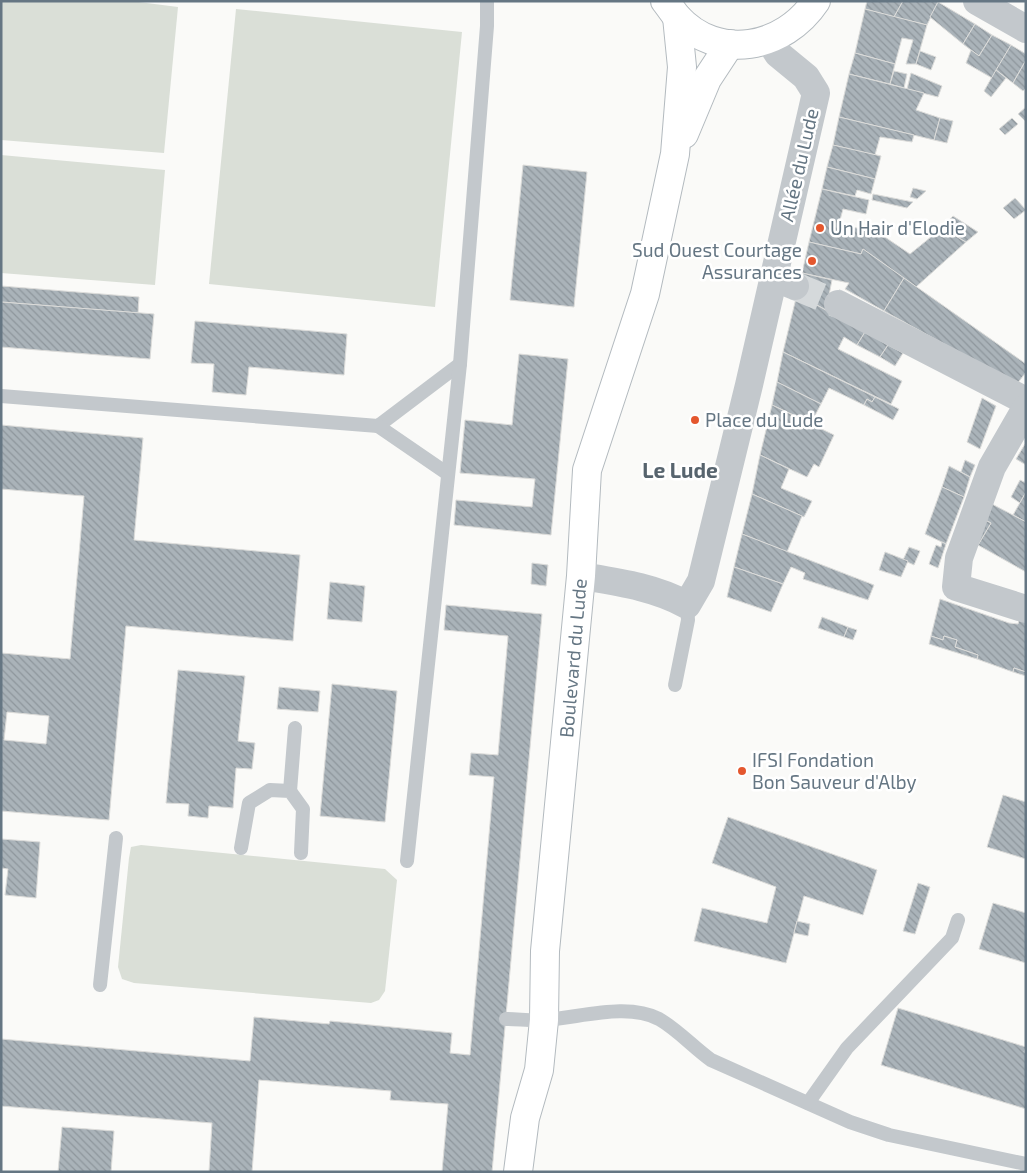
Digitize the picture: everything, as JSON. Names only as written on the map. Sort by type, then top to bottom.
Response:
[{"type":"main road","points":[[671,9],[693,30],[710,40],[730,44],[755,44],[788,31],[816,1]]},
{"type":"main road","points":[[671,9],[682,67],[675,154]]},
{"type":"main road","points":[[675,154],[707,78],[730,44]]},
{"type":"main road","name":"Boulevard du Lude","points":[[518,1172],[525,1118],[539,1070],[544,1020],[545,951],[581,576],[587,470],[645,294],[675,154]]},
{"type":"street","points":[[977,1],[1026,29]]},
{"type":"street","name":"Allée du Lude","points":[[687,605],[701,581],[784,282],[816,93],[806,77],[778,54],[769,40]]},
{"type":"street","points":[[838,304],[1026,401]]},
{"type":"street","points":[[1026,408],[992,467],[959,558],[956,587],[1026,609]]},
{"type":"street","points":[[581,576],[629,584],[671,596],[687,605]]},
{"type":"lane","points":[[407,860],[460,364],[487,26],[487,1]]},
{"type":"lane","points":[[378,426],[460,364]]},
{"type":"lane","points":[[1,396],[378,426],[448,474]]},
{"type":"lane","points":[[675,685],[688,620],[687,605]]},
{"type":"lane","points":[[295,728],[290,791],[303,809],[301,853]]},
{"type":"lane","points":[[241,848],[249,803],[270,790],[290,791]]},
{"type":"lane","points":[[100,985],[116,838]]},
{"type":"lane","points":[[808,1103],[847,1048],[952,938],[958,920]]},
{"type":"lane","points":[[506,1019],[544,1020],[636,1011],[658,1019],[710,1060],[850,1122],[889,1135],[1026,1164]]},
{"type":"shaded area","points":[[1,1],[131,1],[178,7],[164,153],[1,140]]},
{"type":"shaded area","points":[[236,9],[462,32],[435,307],[209,284]]},
{"type":"shaded area","points":[[1,155],[165,170],[155,285],[1,273]]},
{"type":"shaded area","points":[[141,845],[385,869],[397,880],[385,991],[379,1000],[371,1003],[134,983],[122,979],[118,967],[129,858],[131,847]]},
{"type":"building","points":[[867,1],[903,1],[894,17],[865,9]]},
{"type":"building","points":[[903,1],[938,2],[927,25],[894,17]]},
{"type":"building","points":[[938,2],[975,24],[963,44],[930,17]]},
{"type":"building","points":[[865,9],[927,25],[916,64],[906,64],[913,40],[902,38],[895,64],[855,53]]},
{"type":"building","points":[[975,24],[992,35],[979,56],[963,44]]},
{"type":"building","points":[[992,35],[1011,45],[992,78],[966,63],[971,50],[979,56]]},
{"type":"building","points":[[1011,45],[1026,54],[1026,60],[1013,83],[996,70]]},
{"type":"building","points":[[920,51],[936,57],[931,70],[916,64]]},
{"type":"building","points":[[855,53],[895,64],[890,84],[849,74]]},
{"type":"building","points":[[1026,60],[1026,88],[1023,91],[1013,83]]},
{"type":"building","points":[[996,70],[1006,78],[991,97],[984,91]]},
{"type":"building","points":[[894,71],[907,74],[904,88],[890,84]]},
{"type":"building","points":[[911,73],[942,86],[938,97],[907,89]]},
{"type":"building","points":[[849,74],[924,93],[916,110],[940,118],[934,140],[839,117]]},
{"type":"building","points":[[1026,107],[1026,122],[1018,114]]},
{"type":"building","points":[[839,117],[914,135],[912,142],[880,137],[875,155],[833,145]]},
{"type":"building","points":[[940,118],[953,121],[947,143],[934,140]]},
{"type":"building","points":[[1012,118],[1018,124],[1005,135],[999,129]]},
{"type":"building","points":[[833,145],[881,156],[875,179],[827,167]]},
{"type":"building","points":[[523,165],[587,172],[574,307],[510,300]]},
{"type":"building","points":[[827,167],[875,179],[871,194],[857,190],[855,196],[822,189]]},
{"type":"building","points":[[913,188],[926,191],[917,199],[910,197]]},
{"type":"building","points":[[822,189],[869,200],[866,214],[843,209],[839,224],[879,233],[910,254],[942,228],[966,242],[916,287],[863,249],[861,254],[809,242]]},
{"type":"building","points":[[873,194],[913,202],[907,208],[872,200]]},
{"type":"building","points":[[1015,198],[1026,210],[1014,219],[1003,208]]},
{"type":"building","points":[[953,216],[978,232],[966,242],[942,228]]},
{"type":"building","points":[[809,242],[861,254],[863,249],[904,278],[884,311],[845,289],[849,283],[802,273]]},
{"type":"building","points":[[802,273],[832,280],[826,310],[797,294]]},
{"type":"building","points":[[904,278],[1026,364],[1026,372],[1017,384],[884,311]]},
{"type":"building","points":[[1,286],[139,297],[138,313],[1,302]]},
{"type":"building","points":[[797,294],[865,332],[857,345],[844,337],[838,349],[902,381],[891,404],[783,352]]},
{"type":"building","points":[[1,302],[154,314],[150,359],[1,347]]},
{"type":"building","points":[[195,321],[347,334],[344,375],[249,367],[246,395],[212,392],[214,364],[191,363]]},
{"type":"building","points":[[865,332],[888,345],[880,357],[857,345]]},
{"type":"building","points":[[888,345],[903,353],[895,366],[880,357]]},
{"type":"building","points":[[783,352],[875,397],[872,402],[867,399],[864,405],[829,388],[821,404],[777,382]]},
{"type":"building","points":[[519,354],[568,359],[551,535],[454,525],[456,500],[532,507],[535,479],[460,473],[465,420],[512,425]]},
{"type":"building","points":[[777,382],[821,404],[811,423],[772,405]]},
{"type":"building","points":[[875,397],[899,409],[893,420],[864,405],[867,399],[872,402]]},
{"type":"building","points":[[982,398],[996,406],[980,449],[967,442]]},
{"type":"building","points":[[772,405],[834,435],[819,467],[814,464],[807,477],[760,455]]},
{"type":"building","points":[[1,425],[143,438],[134,540],[300,555],[293,641],[126,626],[109,820],[1,811],[1,653],[70,659],[84,496],[1,489]],"holes":[[[7,712],[49,716],[46,744],[4,740]]]},
{"type":"building","points":[[1026,444],[1026,465],[1016,459]]},
{"type":"building","points":[[760,455],[789,469],[781,488],[812,501],[804,517],[752,494]]},
{"type":"building","points":[[965,460],[975,465],[970,477],[961,472]]},
{"type":"building","points":[[949,466],[970,477],[964,497],[942,487]]},
{"type":"building","points":[[1020,480],[1026,483],[1026,492],[1020,503],[1011,497]]},
{"type":"building","points":[[942,487],[964,497],[946,544],[925,534]]},
{"type":"building","points":[[1026,492],[1026,522],[1013,515]]},
{"type":"building","points":[[752,494],[802,516],[787,552],[742,534]]},
{"type":"building","points":[[992,504],[1026,522],[1026,572],[978,545],[991,523],[983,519]]},
{"type":"building","points":[[983,519],[991,523],[978,545]]},
{"type":"building","points":[[742,534],[874,585],[868,600],[803,579],[805,573],[791,567],[783,584],[734,567]]},
{"type":"building","points":[[942,542],[946,544],[938,568],[929,564],[936,545],[941,547]]},
{"type":"building","points":[[909,547],[920,551],[914,565],[903,560]]},
{"type":"building","points":[[885,552],[908,561],[901,577],[879,570]]},
{"type":"building","points":[[532,563],[548,565],[546,586],[531,584]]},
{"type":"building","points":[[734,567],[783,584],[771,612],[727,597]]},
{"type":"building","points":[[330,582],[365,586],[362,622],[327,619]]},
{"type":"building","points":[[940,599],[1009,623],[1018,624],[1019,620],[1026,622],[1026,672],[1014,668],[1013,672],[977,659],[978,655],[955,647],[957,640],[944,636],[943,640],[931,636]]},
{"type":"building","points":[[446,605],[542,614],[492,1172],[442,1172],[448,1104],[390,1100],[391,1091],[259,1080],[252,1172],[209,1172],[212,1123],[1,1106],[1,1039],[250,1061],[254,1017],[329,1024],[330,1021],[452,1033],[450,1053],[470,1055],[494,777],[469,775],[471,753],[498,755],[508,636],[444,630]]},
{"type":"building","points":[[822,617],[848,627],[844,637],[818,628]]},
{"type":"building","points":[[848,627],[857,630],[853,640],[844,637]]},
{"type":"building","points":[[931,636],[943,640],[944,636],[957,640],[955,647],[978,655],[977,659],[929,644]]},
{"type":"building","points":[[1014,668],[1026,672],[1026,676],[1013,672]]},
{"type":"building","points":[[178,670],[245,676],[238,741],[255,743],[252,769],[236,768],[233,808],[209,806],[208,818],[188,816],[189,804],[166,803]]},
{"type":"building","points":[[332,684],[397,691],[385,822],[320,816]]},
{"type":"building","points":[[279,687],[320,691],[318,712],[277,709]]},
{"type":"building","points":[[1003,795],[1026,802],[1026,859],[987,847]]},
{"type":"building","points":[[728,817],[877,870],[863,915],[804,896],[786,963],[694,941],[702,908],[767,923],[776,887],[712,863]]},
{"type":"building","points":[[1,839],[40,842],[36,898],[5,895],[8,869],[1,868]]},
{"type":"building","points":[[918,883],[930,887],[915,934],[903,931]]},
{"type":"building","points":[[993,903],[1026,913],[1026,963],[979,949]]},
{"type":"building","points":[[797,921],[810,924],[808,936],[794,933]]},
{"type":"building","points":[[898,1008],[1026,1047],[1024,1052],[1026,1053],[1026,1109],[881,1065]]},
{"type":"building","points":[[62,1127],[114,1131],[111,1172],[58,1172]]},
{"type":"tunnel","points":[[795,286],[838,304]]},
{"type":"place","name":"Un Hair d'Elodie","points":[[820,228]]},
{"type":"place","name":"Sud Ouest Courtage Assurances","points":[[812,261]]},
{"type":"place","name":"Place du Lude","points":[[695,420]]},
{"type":"place","name":"IFSI Fondation Bon Sauveur d'Alby","points":[[742,771]]},
{"type":"district","name":"Le Lude","points":[[680,471]]}]
